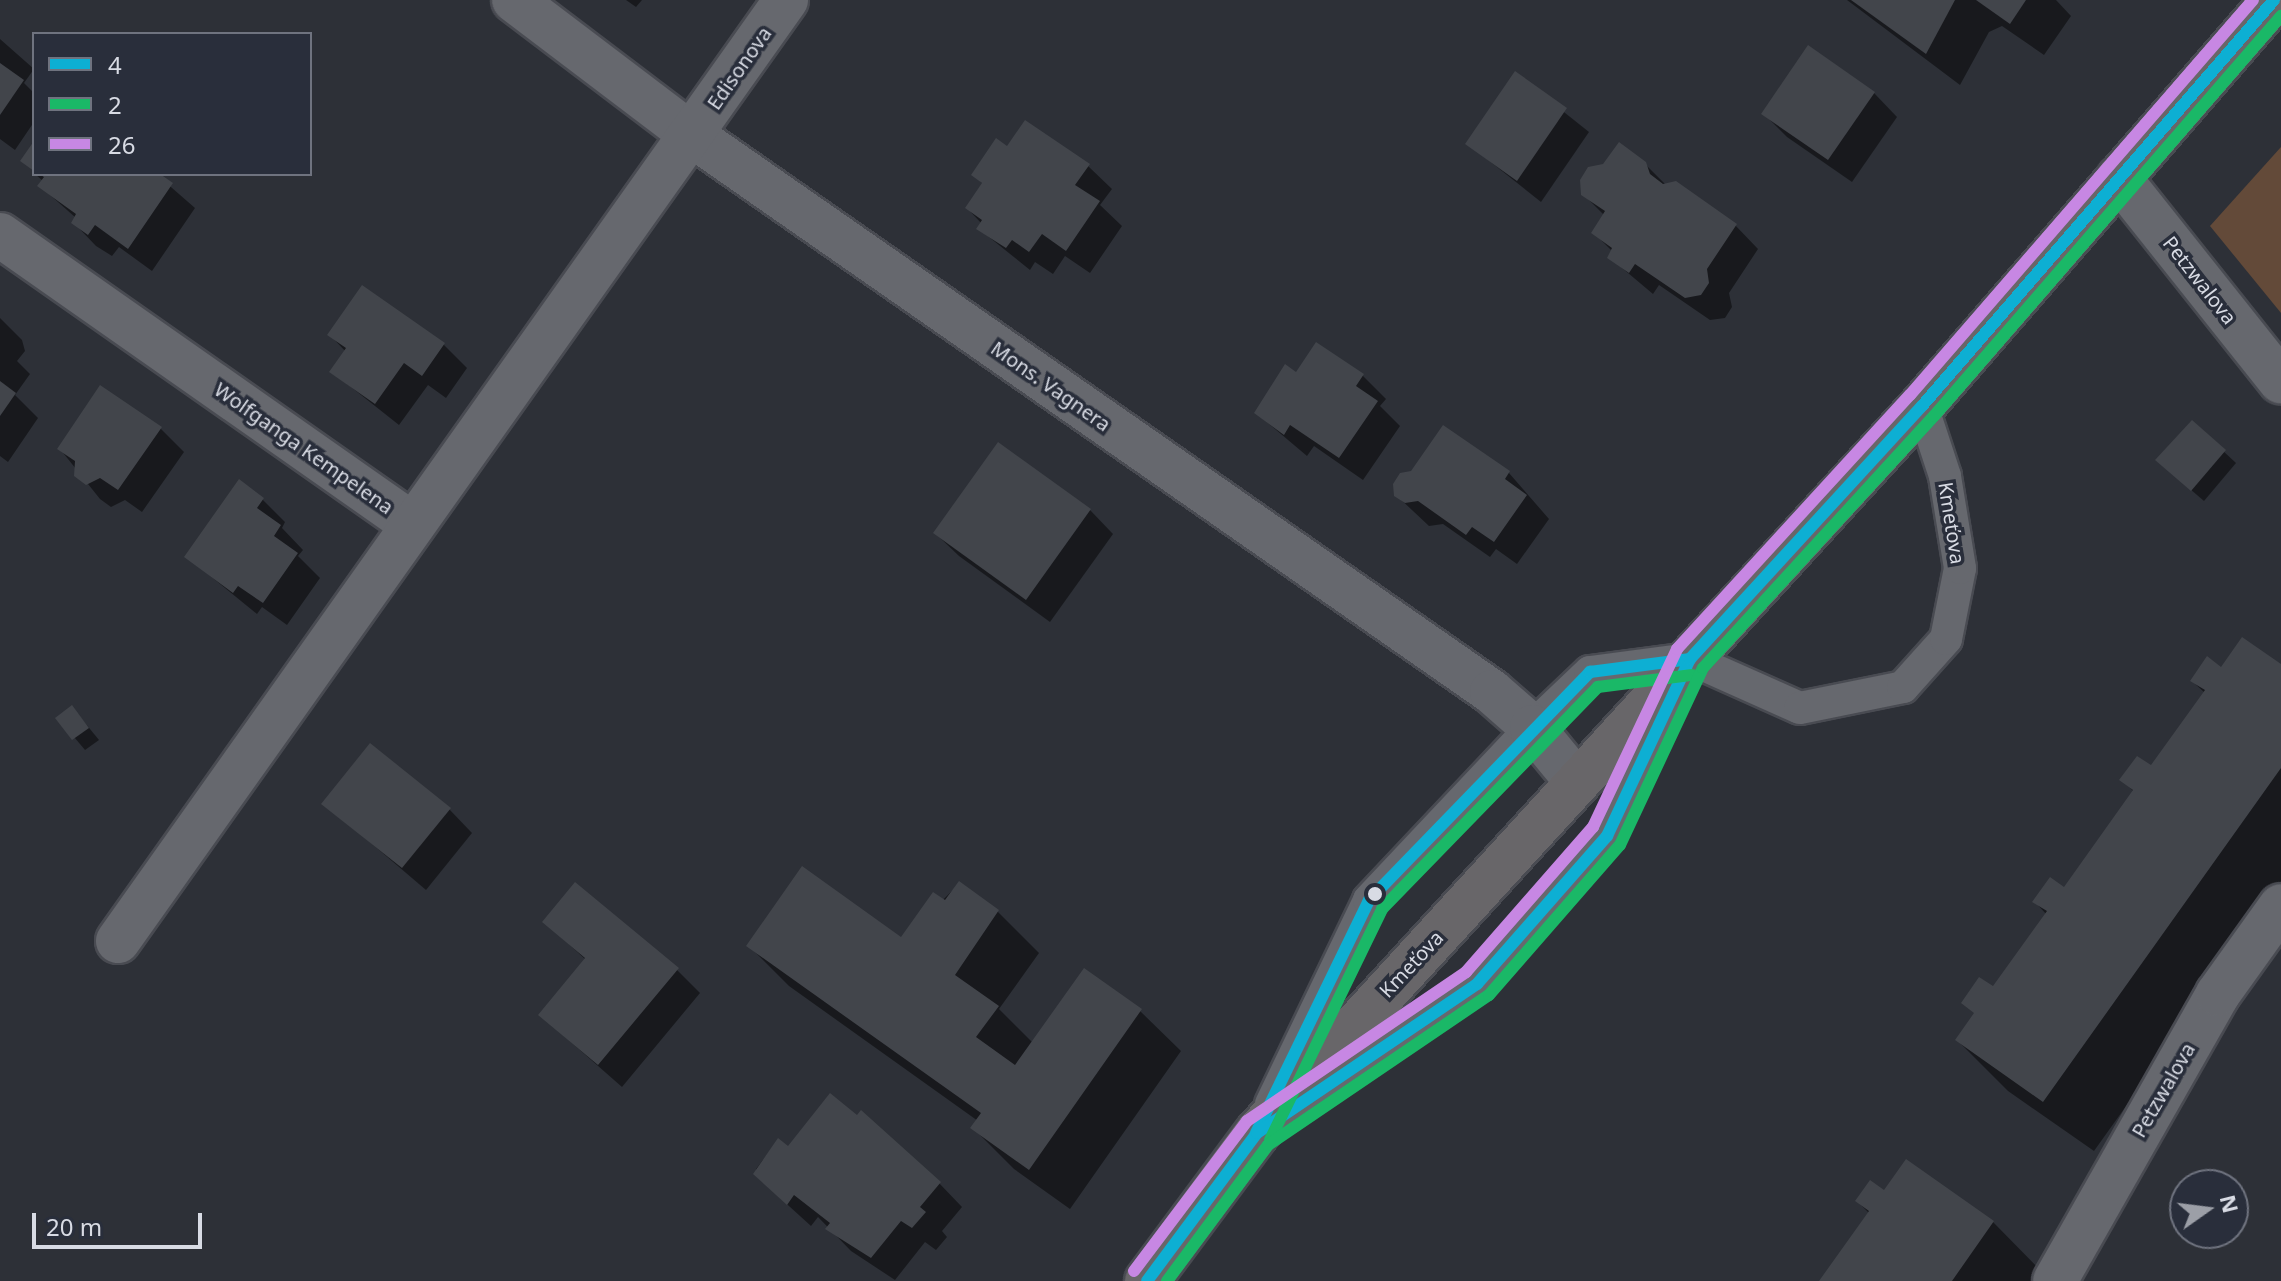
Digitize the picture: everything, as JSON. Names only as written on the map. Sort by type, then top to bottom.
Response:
[{"type":"street","name":"Mons. Vagnera","points":[[514,0],[693,136],[1492,692],[1532,727],[1578,783]]},
{"type":"street","name":"Edisonova","points":[[693,136],[786,0]]},
{"type":"street","name":"Kmeťova","points":[[1147,1281],[1257,1133],[1922,406],[2274,0]]},
{"type":"street","name":"Wolfganga Kempelena","points":[[0,235],[412,524],[693,136]]},
{"type":"street","name":"Petzwalova","points":[[2119,178],[2281,382]]},
{"type":"street","points":[[118,941],[412,524]]},
{"type":"street","name":"Petzwalova","points":[[2055,1281],[2218,994],[2281,906]]},
{"type":"lane","name":"Kmeťova","points":[[1690,659],[1800,708],[1903,687],[1946,639],[1960,568],[1945,476],[1922,406]]},
{"type":"lane","points":[[1257,1133],[1369,900],[1532,727],[1590,672],[1690,659]]},
{"type":"lane","points":[[1257,1133],[1477,984],[1607,836],[1690,659]]},
{"type":"shaded area","points":[[2281,147],[2281,313],[2210,226]]},
{"type":"building","points":[[1851,0],[1955,0],[1926,54]]},
{"type":"building","points":[[1976,0],[2026,0],[2010,24]]},
{"type":"building","points":[[1808,45],[1875,92],[1828,160],[1761,114]]},
{"type":"building","points":[[0,63],[24,80],[0,115]]},
{"type":"building","points":[[1515,71],[1567,108],[1517,181],[1465,144]]},
{"type":"building","points":[[1025,120],[1090,164],[1075,185],[1100,201],[1066,251],[1042,234],[1029,252],[1012,240],[1006,248],[976,229],[982,220],[965,208],[982,183],[971,175],[996,138],[1007,146]]},
{"type":"building","points":[[1619,142],[1646,162],[1650,174],[1663,184],[1676,181],[1737,224],[1707,269],[1709,283],[1701,295],[1685,298],[1635,264],[1629,273],[1607,258],[1612,248],[1591,233],[1605,211],[1581,195],[1580,180],[1588,167],[1603,164]]},
{"type":"building","points":[[32,144],[32,170],[20,161]]},
{"type":"building","points":[[163,176],[173,183],[128,249],[95,225],[88,235],[71,223],[76,214],[37,186],[44,177]]},
{"type":"building","points":[[362,285],[445,343],[422,376],[404,363],[375,404],[329,372],[346,348],[327,335]]},
{"type":"building","points":[[1316,342],[1364,374],[1356,386],[1378,401],[1339,458],[1290,425],[1284,435],[1254,413],[1285,364],[1296,372]]},
{"type":"building","points":[[0,381],[16,393],[0,416]]},
{"type":"building","points":[[100,385],[162,427],[118,490],[100,478],[86,485],[74,476],[75,461],[57,449]]},
{"type":"building","points":[[2192,420],[2226,450],[2191,491],[2155,460]]},
{"type":"building","points":[[1443,425],[1510,471],[1505,479],[1527,495],[1494,542],[1472,527],[1466,535],[1418,501],[1405,503],[1394,496],[1393,484],[1400,473],[1411,471]]},
{"type":"building","points":[[998,442],[1091,509],[1026,600],[933,533]]},
{"type":"building","points":[[239,479],[264,498],[257,508],[281,525],[274,536],[298,553],[263,603],[238,586],[233,593],[184,557]]},
{"type":"building","points":[[2242,637],[2281,664],[2281,768],[2043,1102],[1955,1040],[1974,1013],[1961,1003],[1979,977],[1993,986],[2047,911],[2032,902],[2050,877],[2064,887],[2133,790],[2119,780],[2137,756],[2151,765],[2205,690],[2190,681],[2207,656],[2221,667]]},
{"type":"building","points":[[72,705],[89,728],[72,740],[55,718]]},
{"type":"building","points":[[370,743],[451,808],[402,868],[321,804]]},
{"type":"building","points":[[802,866],[901,937],[933,892],[945,900],[959,881],[999,910],[955,975],[999,1006],[976,1037],[1015,1065],[1084,968],[1142,1009],[1029,1170],[970,1128],[981,1113],[746,946]]},
{"type":"building","points":[[575,882],[679,968],[598,1065],[538,1015],[585,958],[542,922]]},
{"type":"building","points":[[830,1093],[857,1115],[861,1110],[941,1182],[920,1207],[926,1212],[912,1228],[901,1221],[871,1258],[825,1229],[830,1223],[794,1195],[787,1205],[753,1174],[778,1138],[788,1146]]},
{"type":"building","points":[[1906,1159],[1994,1221],[1952,1281],[1819,1281],[1869,1211],[1855,1201],[1870,1180],[1884,1190]]},
{"type":"transit line","name":"26","points":[[1134,1271],[1247,1121],[1466,972],[1593,827],[1677,649],[1910,395],[2253,0]]},
{"type":"transit line","name":"4","points":[[1147,1281],[1257,1133],[1477,984],[1607,836],[1690,659],[1922,406],[2274,0]]},
{"type":"transit line","name":"2","points":[[1167,1281],[1268,1145],[1489,995],[1620,845],[1703,668],[1934,416],[2281,16]]},
{"type":"transit line","name":"4","points":[[1256,1133],[1369,900],[1590,672],[1690,659]]},
{"type":"transit line","name":"2","points":[[1270,1140],[1382,909],[1598,687],[1692,675]]}]
